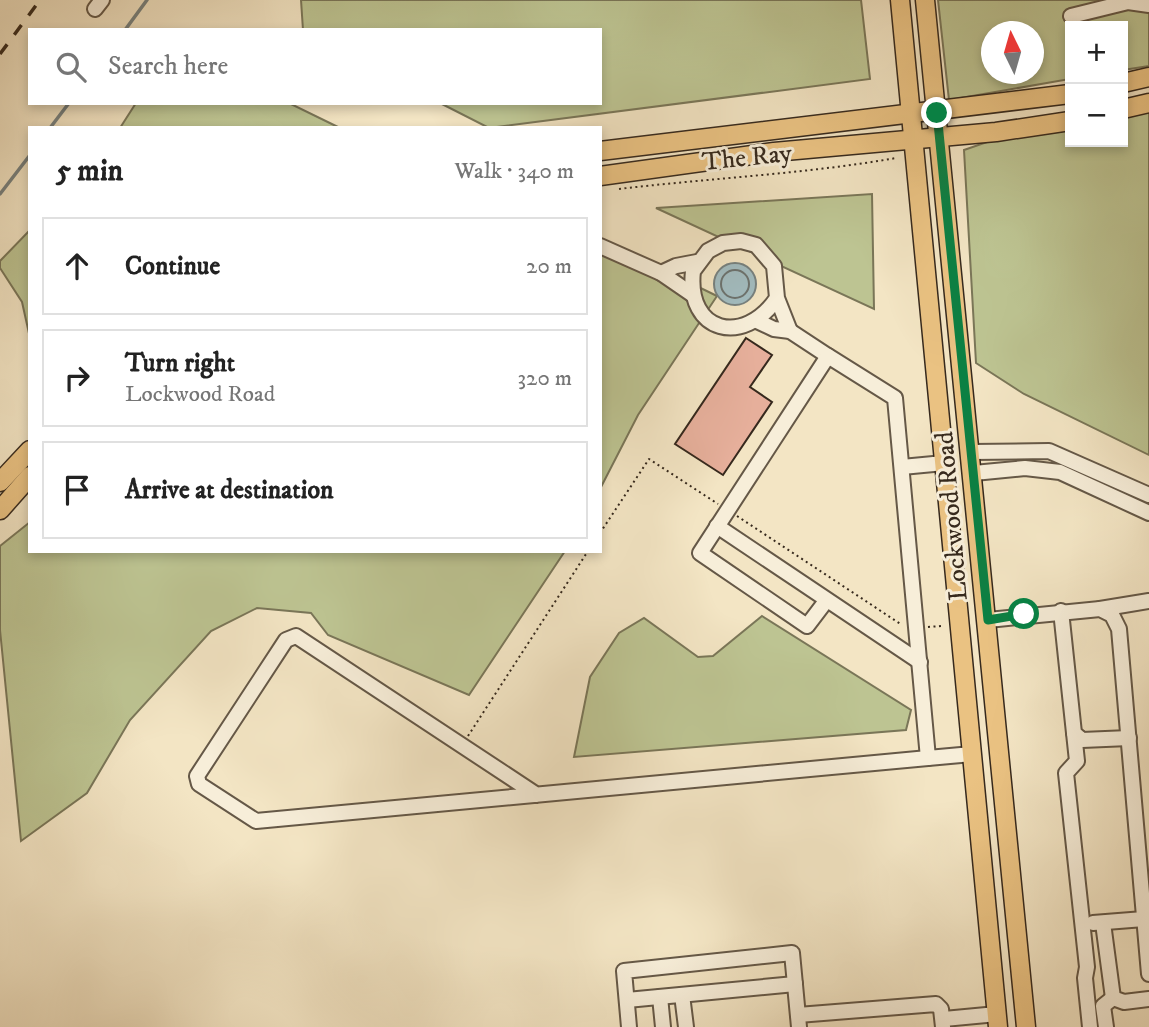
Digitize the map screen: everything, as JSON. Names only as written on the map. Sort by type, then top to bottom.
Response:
[{"type":"main road","name":"Lockwood Road","points":[[900,0],[998,1020]]},
{"type":"main road","name":"Lockwood Road","points":[[925,0],[974,472],[1025,1019]]},
{"type":"main road","points":[[1128,82],[1149,77]]},
{"type":"main road","points":[[602,151],[716,135],[937,113],[1065,95]]},
{"type":"main road","points":[[1128,108],[1149,103]]},
{"type":"main road","points":[[604,183],[761,154],[1065,122]]},
{"type":"main road","points":[[944,465],[972,452]]},
{"type":"main road","points":[[0,482],[23,456]]},
{"type":"main road","points":[[944,465],[974,472]]},
{"type":"main road","points":[[0,510],[28,478]]},
{"type":"main road","points":[[998,1020],[1025,1019]]},
{"type":"lane","points":[[1071,16],[1129,2],[1149,5]]},
{"type":"lane","points":[[776,298],[766,314],[757,321],[737,328],[717,326],[700,312],[693,295],[693,271],[708,251],[723,243],[741,241],[756,245],[774,266],[776,298],[790,331]]},
{"type":"lane","points":[[602,247],[661,273],[693,295]]},
{"type":"lane","points":[[661,273],[676,266],[698,262]]},
{"type":"lane","points":[[757,321],[790,331],[895,398],[928,758]]},
{"type":"lane","points":[[826,601],[807,626],[700,553],[828,356]]},
{"type":"lane","points":[[972,452],[1049,451],[1149,495]]},
{"type":"lane","points":[[902,467],[944,465]]},
{"type":"lane","points":[[974,472],[1043,469],[1060,472],[1149,513]]},
{"type":"lane","points":[[1087,485],[1095,471]]},
{"type":"lane","points":[[1115,498],[1122,482]]},
{"type":"lane","points":[[717,526],[920,662]]},
{"type":"lane","points":[[988,620],[1149,601]]},
{"type":"lane","points":[[1100,608],[1112,615],[1119,629],[1149,974]]},
{"type":"lane","points":[[1061,611],[1077,761],[1066,773],[1090,1027]]},
{"type":"lane","points":[[537,795],[296,636],[286,640],[197,776],[198,784],[256,821],[537,795],[972,754]]},
{"type":"lane","points":[[1074,733],[1082,740],[1129,738]]},
{"type":"lane","points":[[1082,925],[1144,919]]},
{"type":"lane","points":[[1103,923],[1113,998]]},
{"type":"lane","points":[[629,1027],[624,971],[792,953],[799,1021],[841,1011],[936,1004],[941,1009],[943,1023],[998,1020]]},
{"type":"lane","points":[[627,1000],[795,984]]},
{"type":"lane","points":[[682,995],[686,1027]]},
{"type":"lane","points":[[660,997],[663,1027]]},
{"type":"lane","points":[[1113,998],[1124,1002],[1149,999]]},
{"type":"lane","points":[[1106,1027],[1103,1006],[1113,998]]},
{"type":"lane","points":[[841,1011],[842,1027]]},
{"type":"path","name":"The Ray","points":[[604,183],[799,169],[836,169],[896,158]]},
{"type":"path","points":[[462,746],[588,553]]},
{"type":"green space","points":[[301,0],[861,0],[870,79],[505,126],[485,126],[444,105],[602,105],[602,28],[303,28]]},
{"type":"green space","points":[[938,0],[1149,0],[1149,66],[1128,69],[1128,21],[1065,21],[1065,80],[1044,84],[1044,21],[981,21],[981,84],[1041,84],[949,100]]},
{"type":"green space","points":[[135,105],[293,105],[336,126],[121,126]]},
{"type":"green space","points":[[1149,112],[1149,455],[1024,394],[976,363],[964,150],[987,142],[1065,129],[1065,147],[1128,147],[1128,117]]},
{"type":"green space","points":[[872,194],[874,309],[656,208]]},
{"type":"green space","points":[[28,232],[28,329],[22,302],[0,268],[0,261]]},
{"type":"green space","points":[[602,240],[717,296],[638,415],[602,485]]},
{"type":"green space","points":[[28,524],[28,553],[564,553],[469,695],[328,635],[311,613],[257,608],[211,631],[130,720],[87,793],[21,841],[0,630],[0,546]]},
{"type":"green space","points":[[762,616],[911,710],[906,730],[574,757],[590,677],[619,633],[644,618],[698,657],[713,656]]},
{"type":"water","points":[[735,263],[750,269],[756,284],[750,299],[735,305],[720,299],[714,284],[720,269]]},
{"type":"building","points":[[746,338],[772,355],[750,387],[772,402],[723,475],[675,444]]},
{"type":"waterway","points":[[126,28],[147,0]]},
{"type":"waterway","points":[[52,126],[67,105]]},
{"type":"waterway","points":[[0,194],[28,158]]},
{"type":"railway","points":[[0,54],[40,0]]},
{"type":"route","points":[[937,113],[988,620],[1024,614]]}]
